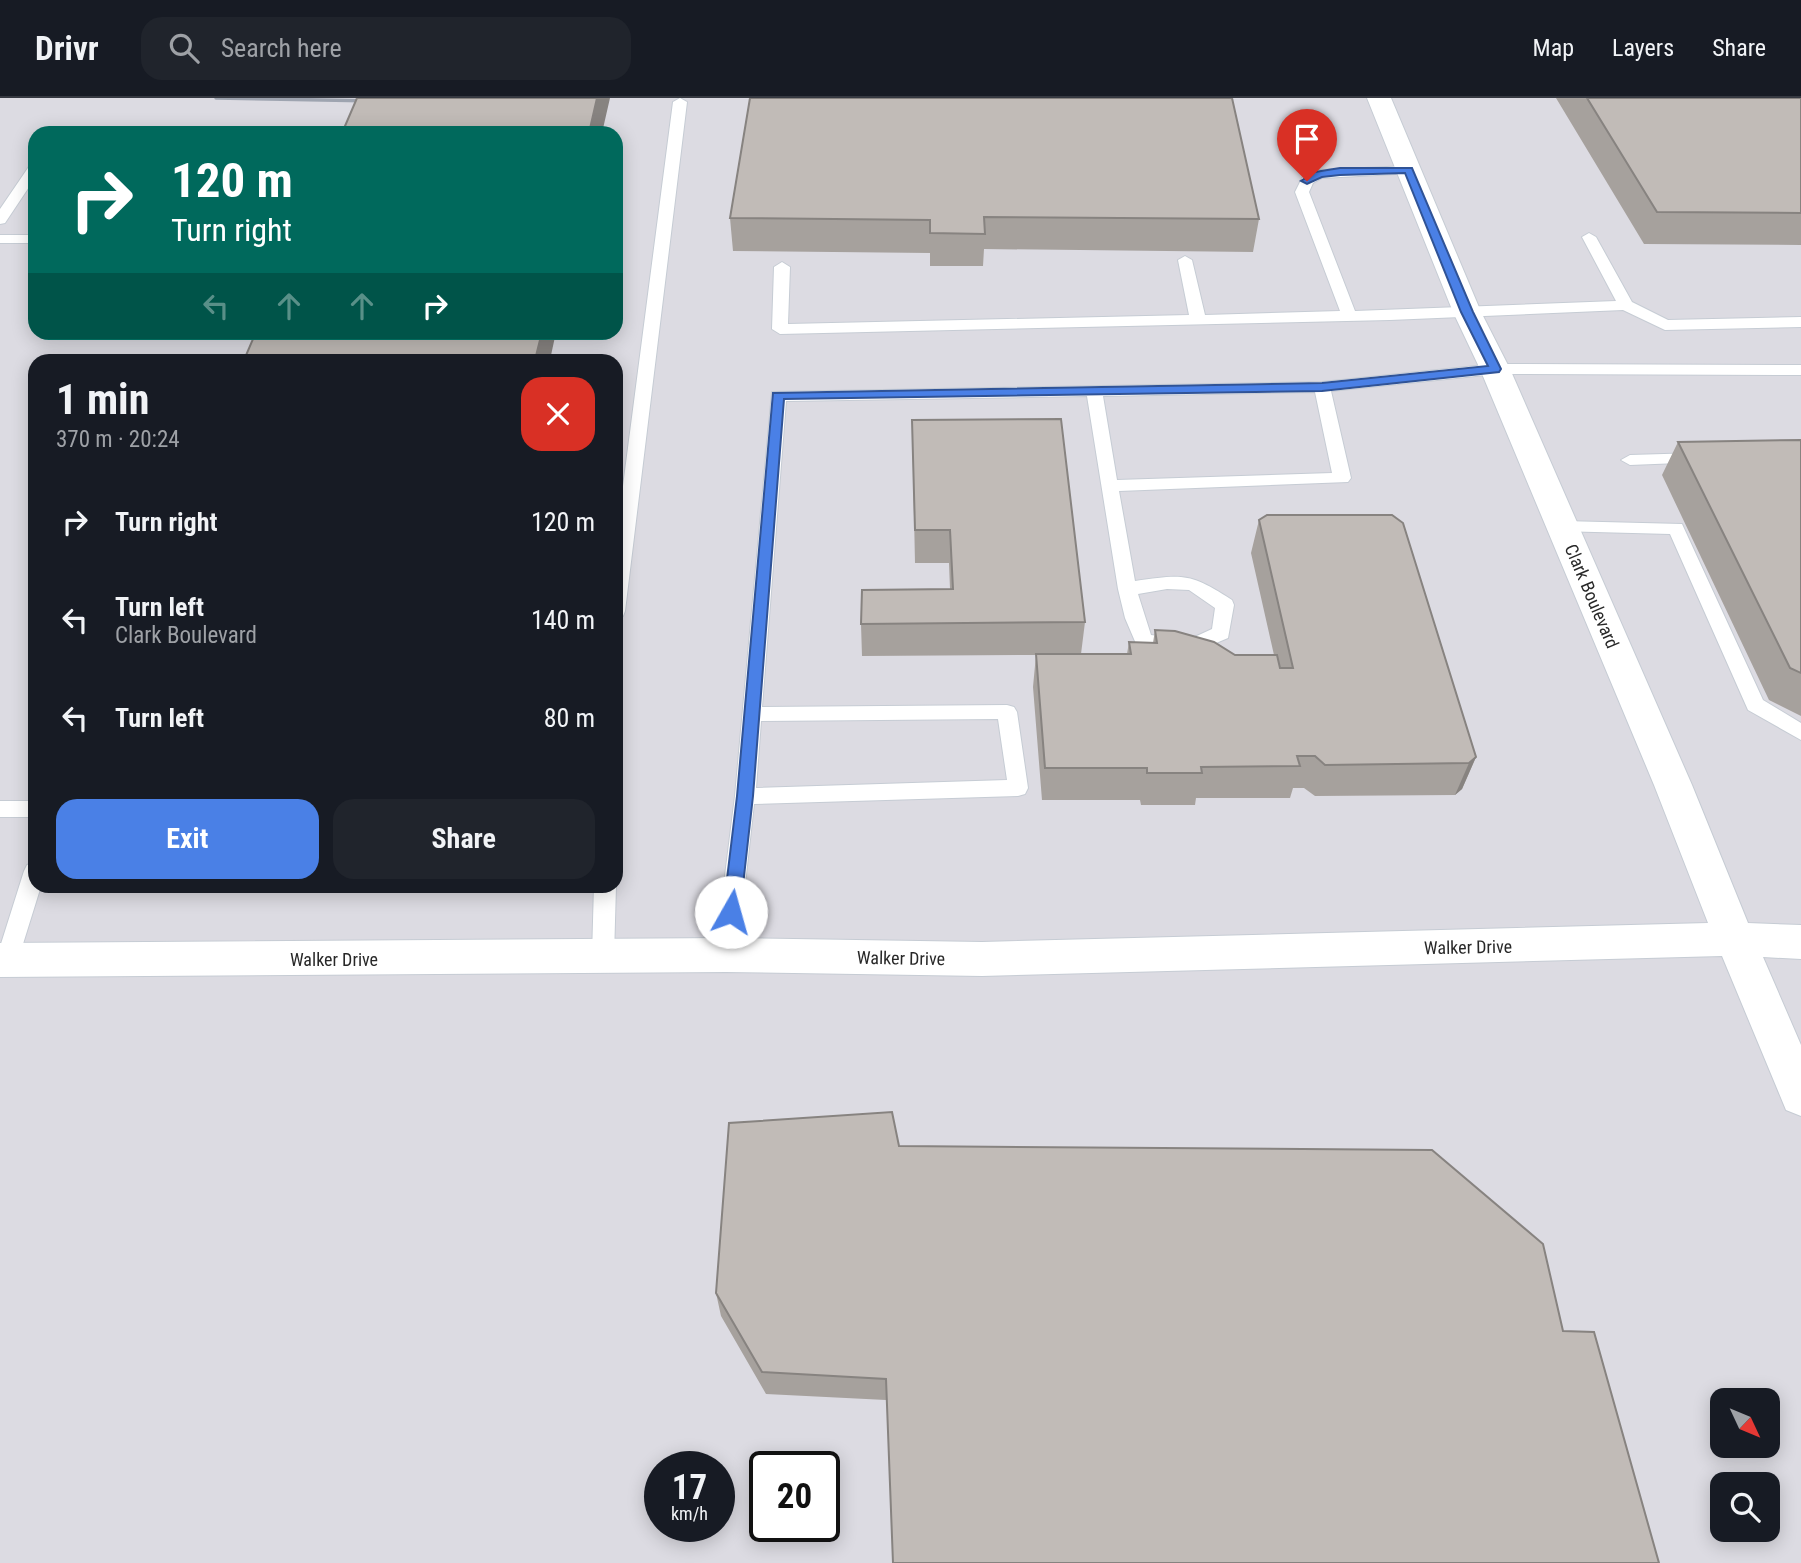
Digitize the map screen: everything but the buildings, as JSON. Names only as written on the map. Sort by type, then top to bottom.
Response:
[{"type":"street","name":"Clark Boulevard","points":[[1379,98],[1467,312],[1495,369],[1563,527],[1801,1096]]},
{"type":"street","name":"Walker Drive","points":[[4,960],[726,955],[982,959],[1736,939],[1801,942]]},
{"type":"lane","points":[[623,555],[680,102]]},
{"type":"lane","points":[[1349,316],[1301,192],[1307,181],[1319,174],[1409,170]]},
{"type":"lane","points":[[0,220],[28,178]]},
{"type":"lane","points":[[1589,237],[1626,305]]},
{"type":"lane","points":[[0,239],[28,239]]},
{"type":"lane","points":[[1185,260],[1198,319]]},
{"type":"lane","points":[[782,267],[780,328],[1349,316],[1626,305],[1665,325],[1801,322]]},
{"type":"lane","points":[[726,955],[745,796],[778,396],[1322,387],[1495,369],[1801,370]]},
{"type":"lane","points":[[1110,486],[1342,478],[1322,387]]},
{"type":"lane","points":[[1094,391],[1128,589],[1134,618],[1144,641],[1190,646],[1221,633],[1224,605],[1193,584],[1167,583],[1128,589]]},
{"type":"lane","points":[[1630,460],[1709,457]]},
{"type":"lane","points":[[1563,527],[1676,528],[1755,705],[1801,733]]},
{"type":"lane","points":[[745,796],[1018,788],[1007,712],[751,714]]},
{"type":"lane","points":[[0,809],[28,809]]},
{"type":"lane","points":[[4,960],[28,891]]},
{"type":"lane","points":[[603,956],[605,893]]},
{"type":"shaded area","points":[[0,98],[1801,98],[1801,1563],[0,1563]]},
{"type":"railway","points":[[216,98],[376,101]]},
{"type":"route","points":[[731,912],[745,796],[778,396],[1322,387],[1495,369],[1467,312],[1409,170],[1340,171],[1319,174],[1307,181]]}]
